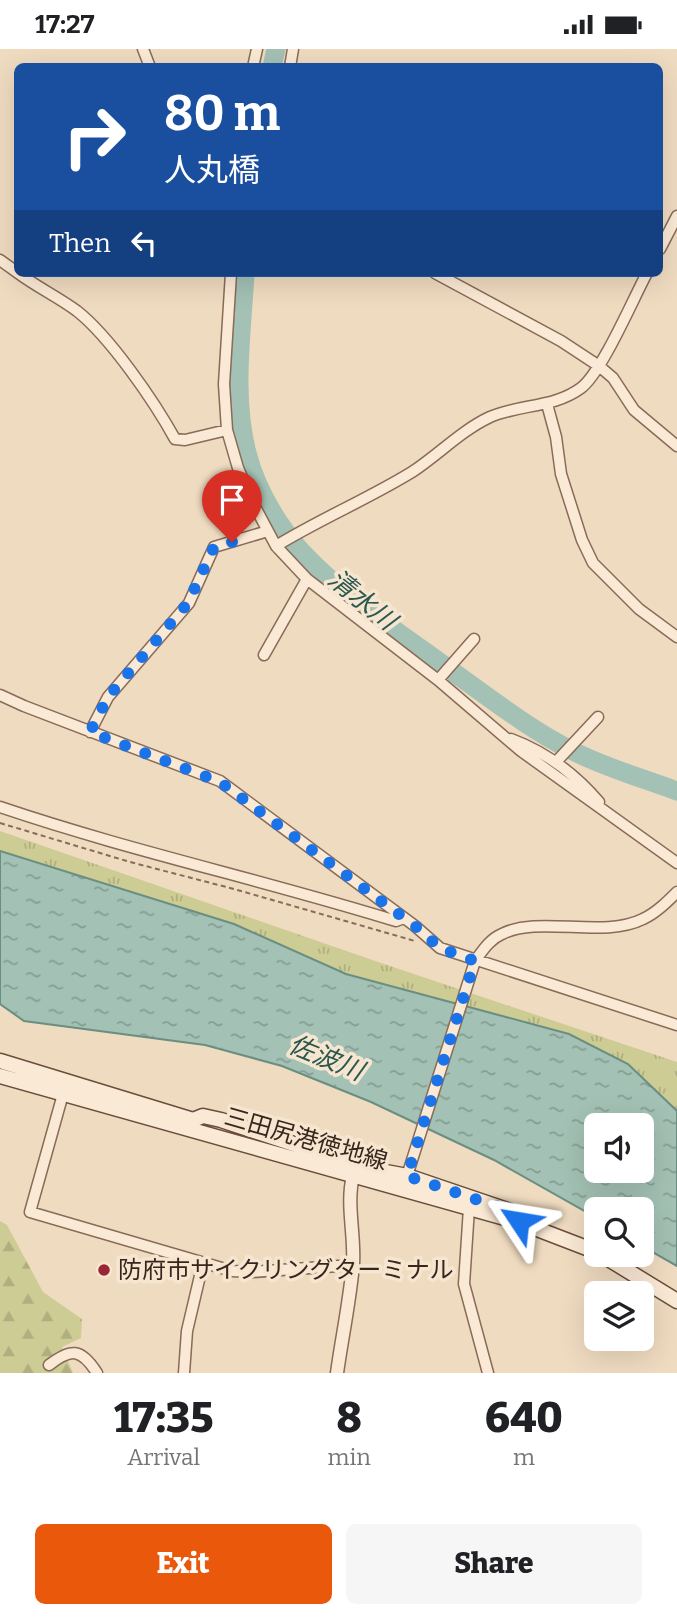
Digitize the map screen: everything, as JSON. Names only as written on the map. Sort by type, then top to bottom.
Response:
[{"type":"main road","points":[[0,1061],[192,1125],[203,1116],[370,1168],[408,1171],[517,1217]]},
{"type":"main road","name":"三田尻港徳地線","points":[[0,1076],[192,1125],[353,1176],[469,1208],[517,1217],[584,1246]]},
{"type":"main road","points":[[622,1267],[677,1301]]},
{"type":"street","points":[[663,243],[677,216]]},
{"type":"street","points":[[24,277],[76,311],[92,325],[148,395],[175,439],[185,440],[227,431]]},
{"type":"street","points":[[231,277],[224,384],[227,431],[238,468],[268,531],[307,579],[438,680],[503,736],[677,863]]},
{"type":"street","points":[[442,277],[561,341],[599,366],[613,378],[634,410],[677,446]]},
{"type":"street","points":[[279,545],[434,458],[476,424],[492,416],[547,404],[581,388],[599,366],[645,277]]},
{"type":"street","points":[[547,404],[556,437],[561,474],[582,540],[593,563],[639,609],[677,637]]},
{"type":"street","points":[[90,732],[108,697],[188,603],[214,547],[268,531]]},
{"type":"street","points":[[264,655],[307,579]]},
{"type":"street","points":[[438,680],[474,639]]},
{"type":"street","points":[[0,695],[220,782],[404,918],[440,948],[677,1025]]},
{"type":"street","points":[[556,762],[598,717]]},
{"type":"street","points":[[503,736],[542,752],[556,762],[582,782],[605,810]]},
{"type":"street","points":[[0,807],[64,829],[396,921],[404,918]]},
{"type":"street","points":[[408,1171],[475,961],[485,947],[500,935],[517,928],[627,925],[643,919],[677,892]]},
{"type":"street","points":[[63,1094],[30,1212],[232,1271],[353,1265]]},
{"type":"street","points":[[338,1373],[353,1265],[350,1188],[353,1176]]},
{"type":"street","points":[[469,1208],[464,1284],[488,1373]]},
{"type":"street","points":[[184,1373],[187,1331],[203,1263]]},
{"type":"street","points":[[49,1365],[64,1353],[72,1352],[91,1363],[97,1373]]},
{"type":"path","points":[[0,823],[415,941]]},
{"type":"green space","points":[[0,831],[677,1062],[677,1111],[628,1064],[524,1022],[346,974],[234,924],[0,851]]},
{"type":"green space","points":[[0,1221],[7,1225],[43,1292],[82,1319],[81,1338],[62,1347],[73,1373],[0,1373]]},
{"type":"water","name":"佐波川","points":[[0,851],[234,924],[346,974],[569,1034],[628,1064],[677,1111],[677,1266],[654,1253],[654,1197],[584,1197],[584,1211],[494,1160],[371,1102],[282,1066],[205,1045],[24,1021],[0,1004]]},
{"type":"waterway","name":"清水川","points":[[273,63],[276,49]]},
{"type":"waterway","name":"清水川","points":[[245,277],[239,363],[242,431],[261,492],[300,550],[334,583],[372,613],[494,702],[557,743],[611,768],[677,791]]},
{"type":"place","name":"防府市サイクリングターミナル","points":[[104,1270]]},
{"type":"route","points":[[232,542],[214,547],[188,603],[108,697],[90,732],[220,782],[415,926],[440,948],[475,961],[407,1176],[514,1212],[519,1221]]}]
